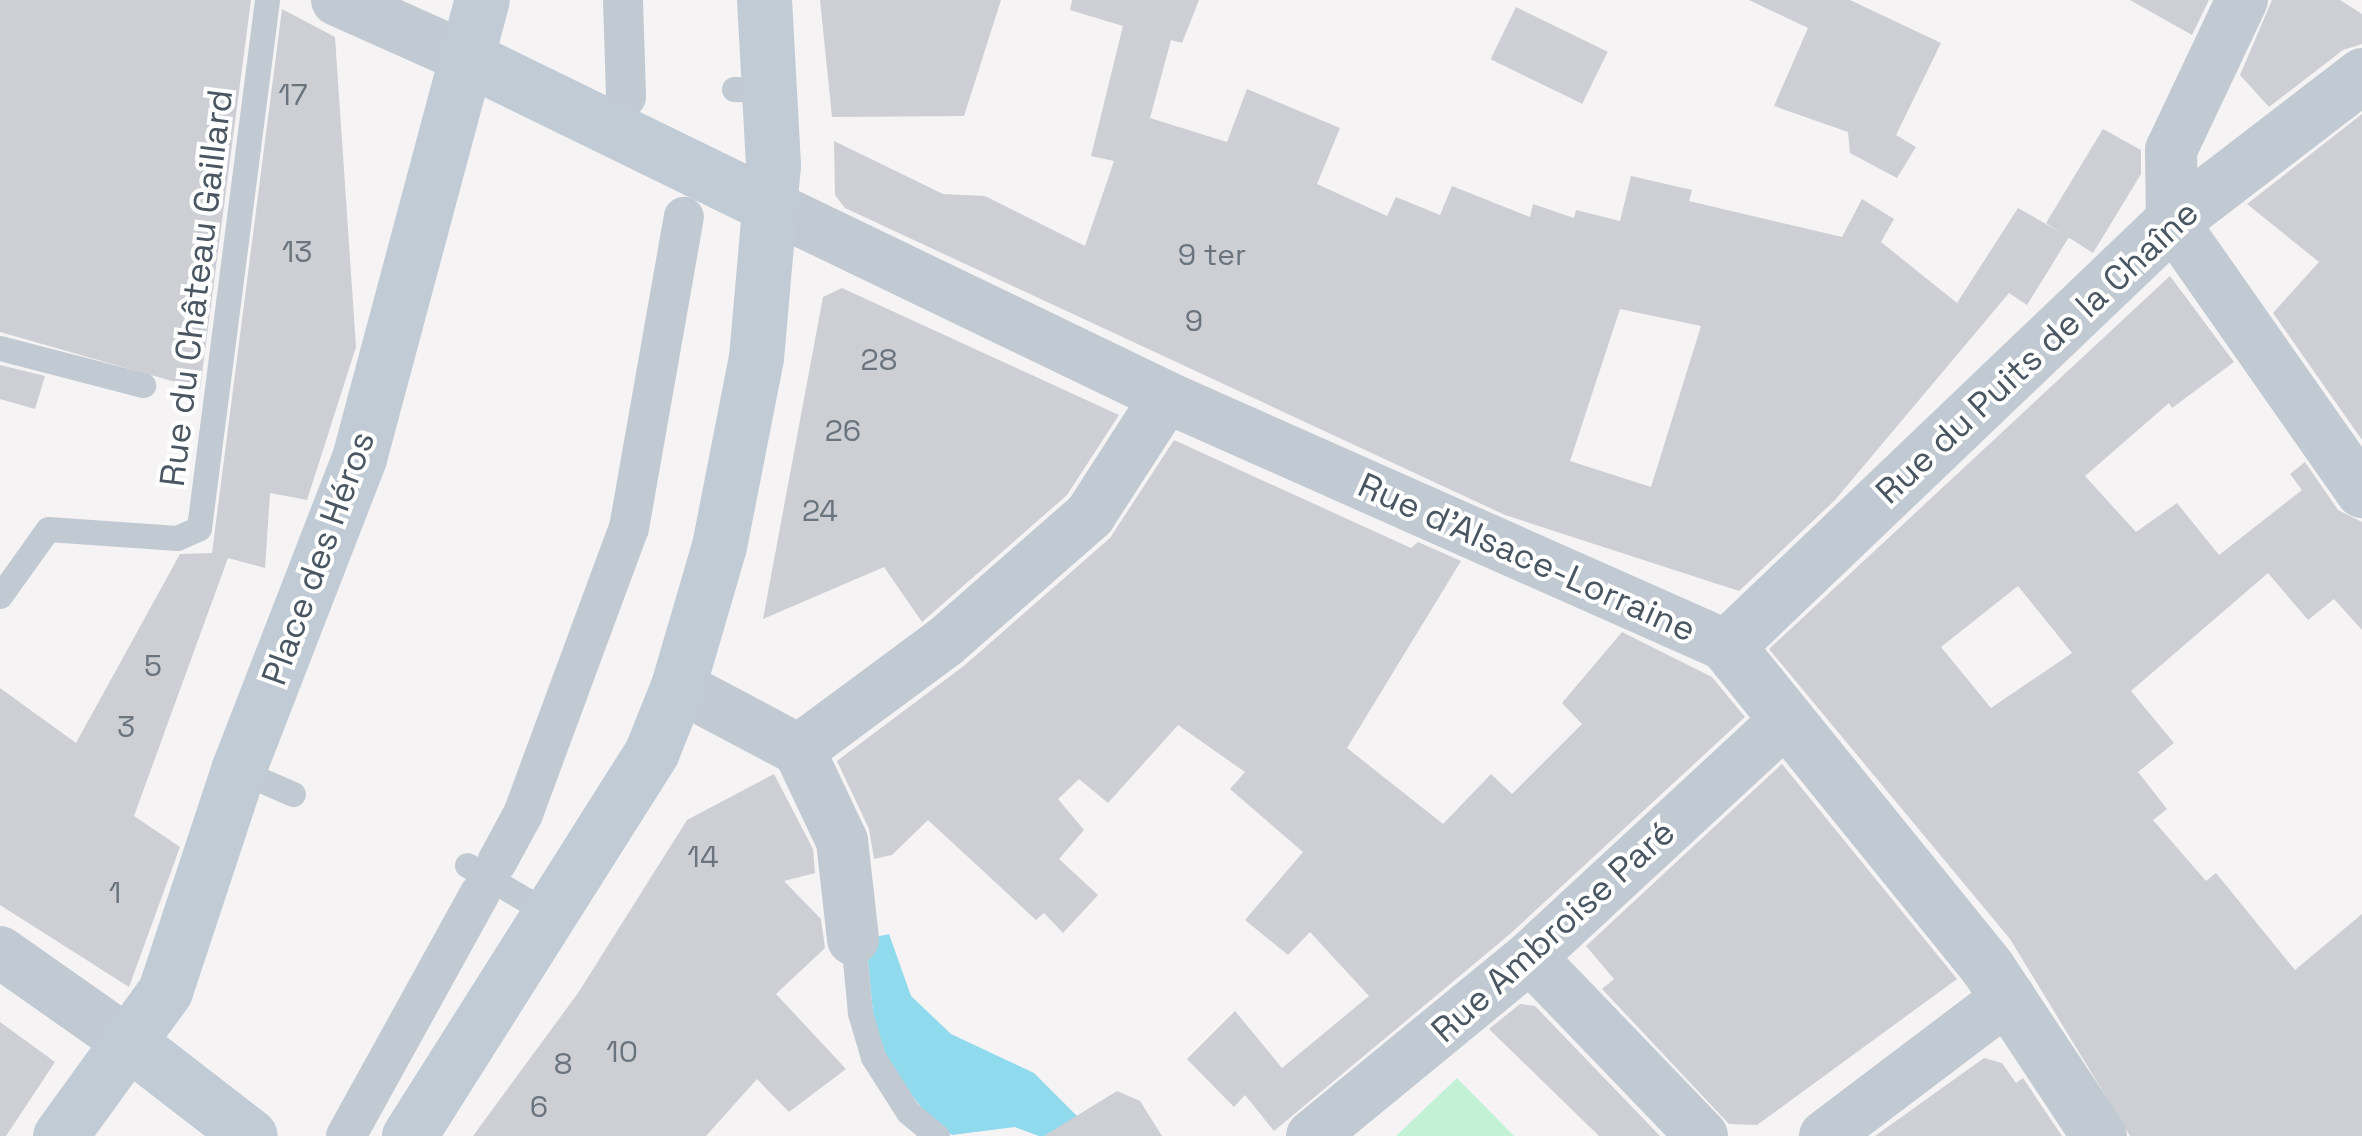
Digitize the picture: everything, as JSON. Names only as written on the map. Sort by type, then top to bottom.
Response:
[{"type":"main road","name":"Place des Héros","points":[[60,1136],[131,1044],[165,992],[238,770],[359,458],[463,56],[482,0]]},
{"type":"main road","points":[[372,1131],[553,916],[652,750],[678,686],[719,546],[756,358],[770,206],[752,90],[764,0]]},
{"type":"main road","points":[[463,56],[770,206]]},
{"type":"main road","points":[[131,1044],[250,1136]]},
{"type":"street","points":[[337,0],[463,56]]},
{"type":"street","points":[[623,0],[626,97]]},
{"type":"street","points":[[2242,0],[2170,150],[2172,221],[2362,492]]},
{"type":"street","name":"Rue du Puits de la Chaîne","points":[[1726,646],[2172,221],[2362,75]]},
{"type":"street","name":"Rue d'Alsace-Lorraine","points":[[770,206],[1166,397],[1726,646],[2009,997],[2099,1136]]},
{"type":"street","points":[[372,1131],[481,873],[523,814],[629,528],[684,217]]},
{"type":"street","points":[[799,750],[945,642],[1090,515],[1166,397]]},
{"type":"street","points":[[678,686],[799,750],[842,841],[866,938]]},
{"type":"street","name":"Rue Ambroise Paré","points":[[1312,1136],[1530,957],[1787,718]]},
{"type":"street","points":[[0,952],[131,1044]]},
{"type":"street","points":[[1530,957],[1702,1136]]},
{"type":"street","points":[[1826,1136],[2009,997]]},
{"type":"lane","name":"Rue du Château Gaillard","points":[[0,596],[48,529],[177,538],[199,528],[267,0]]},
{"type":"lane","points":[[0,348],[143,385]]},
{"type":"lane","points":[[238,770],[293,794]]},
{"type":"lane","points":[[481,873],[553,916]]},
{"type":"lane","points":[[868,885],[860,1013],[872,1058],[908,1112],[937,1136]]},
{"type":"green space","points":[[1457,1078],[1514,1136],[1396,1136]]},
{"type":"water","points":[[889,934],[911,996],[951,1034],[1034,1073],[1097,1136],[1039,1136],[1015,1127],[952,1135],[932,1122],[890,1065],[874,1024],[866,939]]},
{"type":"building","points":[[0,0],[251,0],[200,389],[0,332]]},
{"type":"building","points":[[820,0],[1001,0],[964,116],[832,117]]},
{"type":"building","points":[[1072,0],[1199,0],[1182,43],[1171,40],[1150,118],[1227,142],[1247,89],[1340,128],[1317,184],[1387,216],[1396,197],[1440,215],[1452,186],[1530,217],[1533,204],[1574,218],[1576,210],[1620,221],[1631,176],[1692,190],[1689,201],[1842,237],[1862,199],[1894,219],[1881,242],[1957,303],[2018,208],[2069,237],[2027,305],[2009,293],[1835,500],[1739,591],[1505,515],[845,208],[835,195],[834,141],[943,194],[985,196],[1085,246],[1114,161],[1091,156],[1123,26],[1070,10]],"holes":[[[1620,309],[1701,326],[1651,487],[1570,461]]]},
{"type":"building","points":[[1749,0],[1850,0],[1941,43],[1896,135],[1916,147],[1897,178],[1850,153],[1848,132],[1774,106],[1808,28]]},
{"type":"building","points":[[2130,0],[2209,0],[2192,35]]},
{"type":"building","points":[[2272,0],[2340,0],[2362,14],[2362,44],[2343,50],[2269,107],[2240,75]]},
{"type":"building","points":[[1516,7],[1608,52],[1582,104],[1491,59]]},
{"type":"building","points":[[282,9],[335,37],[356,347],[307,500],[270,493],[265,568],[228,558],[134,816],[180,847],[129,987],[0,905],[0,688],[76,743],[180,554],[212,553]]},
{"type":"building","points":[[2362,114],[2362,440],[2273,313],[2319,262],[2247,204]]},
{"type":"building","points":[[2103,129],[2141,150],[2141,174],[2093,253],[2046,223]]},
{"type":"building","points":[[2170,276],[2234,362],[2172,408],[2169,403],[2085,476],[2136,532],[2177,503],[2219,555],[2302,490],[2290,474],[2305,462],[2338,510],[2362,522],[2362,630],[2334,599],[2308,620],[2268,573],[2131,691],[2174,743],[2138,772],[2167,809],[2153,820],[2206,881],[2216,873],[2295,970],[2362,914],[2362,1136],[2130,1136],[2010,939],[1769,649]],"holes":[[[2018,586],[2072,653],[1991,708],[1941,647]]]},
{"type":"building","points":[[842,288],[1119,415],[1067,495],[922,622],[884,567],[763,619],[823,297]]},
{"type":"building","points":[[0,365],[45,376],[35,409],[0,399]]},
{"type":"building","points":[[1174,440],[1411,548],[1418,542],[1461,561],[1347,748],[1443,824],[1491,774],[1512,794],[1582,724],[1562,703],[1622,632],[1712,677],[1745,717],[1510,934],[1274,1131],[1245,1095],[1234,1107],[1187,1059],[1235,1011],[1282,1068],[1369,996],[1310,932],[1288,955],[1245,920],[1303,852],[1230,789],[1245,772],[1178,725],[1108,803],[1079,779],[1058,799],[1084,830],[1059,859],[1098,895],[1063,933],[1044,913],[1036,920],[928,820],[892,855],[874,859],[869,829],[837,761],[965,665],[1110,538]]},
{"type":"building","points":[[1782,764],[1957,979],[1757,1125],[1729,1124],[1602,989],[1614,979],[1586,946]]},
{"type":"building","points":[[774,774],[813,849],[815,873],[784,881],[821,919],[825,948],[776,994],[846,1069],[789,1112],[757,1079],[706,1136],[473,1136],[578,993],[687,820]]},
{"type":"building","points":[[1520,1004],[1535,1006],[1660,1136],[1599,1136],[1489,1029]]},
{"type":"building","points":[[0,1022],[55,1062],[6,1136],[0,1136]]},
{"type":"building","points":[[1984,1058],[2002,1063],[2016,1083],[2023,1078],[2062,1136],[1875,1136]]},
{"type":"building","points":[[1117,1091],[1140,1101],[1162,1136],[1044,1136]]}]
